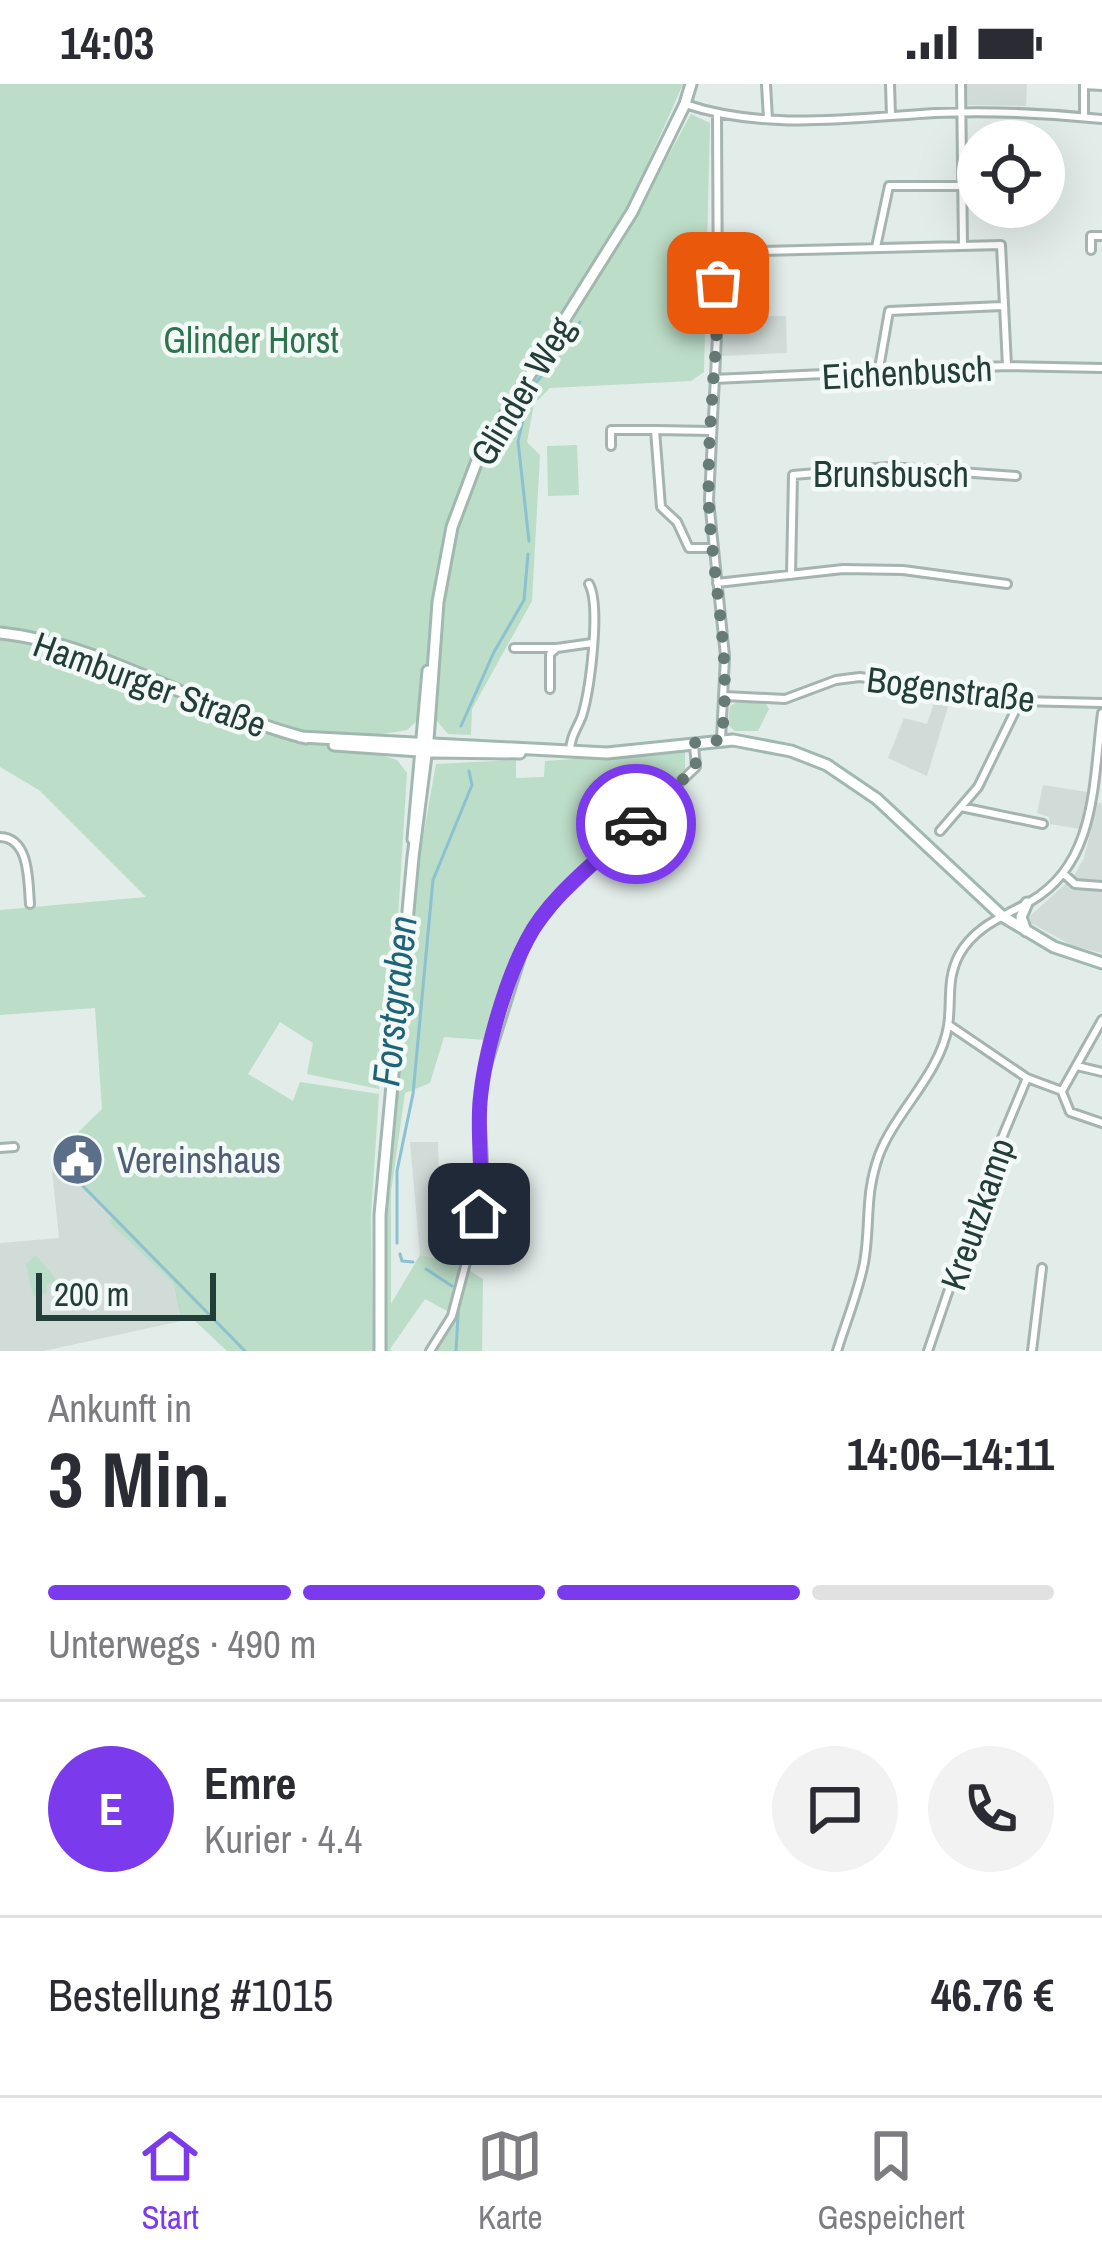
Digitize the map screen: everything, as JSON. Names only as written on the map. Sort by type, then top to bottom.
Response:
[{"type":"main road","name":"Glinder Weg","points":[[380,1351],[380,1215],[435,634],[452,527],[478,458],[632,212],[686,104],[691,84]]},
{"type":"main road","name":"Hamburger Straße","points":[[0,633],[68,646],[236,718],[300,737],[341,746],[530,752]]},
{"type":"main road","points":[[446,753],[421,771],[400,747],[427,721],[441,739],[458,747]]},
{"type":"main road","name":"Hamburger Straße","points":[[424,748],[446,753],[626,752],[721,740],[791,751],[843,775],[929,844],[1002,916],[1054,947],[1102,963]]},
{"type":"main road","points":[[1026,931],[1022,917],[1027,904]]},
{"type":"street","points":[[766,84],[768,119]]},
{"type":"street","points":[[890,84],[890,116]]},
{"type":"street","points":[[959,120],[961,84]]},
{"type":"street","points":[[1084,117],[1084,84],[1102,86]]},
{"type":"street","points":[[686,104],[717,115],[768,119],[958,112],[1102,119]]},
{"type":"street","points":[[717,115],[711,547],[725,696],[721,740]]},
{"type":"street","points":[[876,248],[890,186],[957,186]]},
{"type":"street","points":[[963,228],[963,245]]},
{"type":"street","points":[[1090,250],[1091,236],[1102,236]]},
{"type":"street","points":[[718,252],[1001,244],[1007,367]]},
{"type":"street","points":[[878,374],[890,311],[1004,306]]},
{"type":"street","name":"Eichenbusch","points":[[713,379],[1007,367],[1102,368]]},
{"type":"street","points":[[611,446],[610,430],[711,431]]},
{"type":"street","points":[[655,430],[661,507],[677,522],[688,548],[711,547]]},
{"type":"street","name":"Brunsbusch","points":[[791,574],[793,475],[889,467],[1016,476]]},
{"type":"street","points":[[717,584],[843,569],[903,570],[1006,584]]},
{"type":"street","points":[[570,752],[570,739],[582,714],[592,643],[596,597],[590,584]]},
{"type":"street","points":[[514,647],[592,643]]},
{"type":"street","points":[[550,689],[550,654],[557,648]]},
{"type":"street","name":"Bogenstraße","points":[[725,696],[779,700],[836,680],[860,677],[1020,700],[1102,703]]},
{"type":"street","points":[[940,832],[978,788],[1020,700]]},
{"type":"street","points":[[837,1351],[864,1263],[866,1202],[880,1155],[932,1066],[949,1025],[948,988],[958,958],[974,935],[1027,904],[1064,874],[1078,853],[1102,713]]},
{"type":"street","points":[[430,1351],[452,1316],[479,1214],[484,1177],[482,1081],[527,938],[557,900],[696,767],[694,743]]},
{"type":"street","points":[[962,807],[1043,824]]},
{"type":"street","points":[[0,838],[18,843],[30,904]]},
{"type":"street","points":[[1064,874],[1075,884],[1102,886]]},
{"type":"street","points":[[1062,1091],[1102,1020]]},
{"type":"street","points":[[949,1025],[1027,1078],[1062,1091],[1070,1112],[1102,1123]]},
{"type":"street","points":[[1077,1066],[1102,1072]]},
{"type":"street","name":"Kreutzkamp","points":[[928,1351],[994,1157],[1027,1078]]},
{"type":"street","points":[[1,1145],[14,1147]]},
{"type":"street","points":[[1032,1351],[1042,1268]]},
{"type":"shaded area","points":[[966,84],[1027,84],[1026,106],[964,105]]},
{"type":"shaded area","points":[[721,316],[786,316],[787,353],[720,356]]},
{"type":"shaded area","points":[[936,697],[950,700],[927,776],[888,758],[904,718],[927,724]]},
{"type":"shaded area","points":[[1043,785],[1087,792],[1080,829],[1050,824],[1049,817],[1037,813]]},
{"type":"shaded area","points":[[1097,803],[1102,803],[1102,953],[1073,946],[1031,923],[1030,916],[1074,876],[1084,858]]},
{"type":"shaded area","points":[[410,1142],[438,1142],[439,1171],[465,1171],[462,1214],[474,1215],[460,1265],[420,1255]]},
{"type":"shaded area","points":[[60,1160],[65,1175],[173,1283],[181,1321],[44,1351],[0,1351],[0,1243],[59,1238],[51,1161]]},
{"type":"green space","name":"Glinder Horst","points":[[0,84],[683,84],[627,210],[473,456],[447,526],[433,602],[422,716],[407,730],[353,735],[301,730],[251,716],[102,655],[0,627]]},
{"type":"green space","points":[[691,114],[710,123],[704,372],[691,381],[550,388],[534,404],[527,442],[540,455],[532,601],[472,709],[471,735],[448,734],[433,716],[443,603],[457,529],[483,460],[636,215]]},
{"type":"green space","points":[[577,445],[579,495],[548,496],[547,446]]},
{"type":"green space","points":[[0,638],[85,658],[272,735],[397,760],[407,773],[396,949],[379,1089],[307,1074],[313,1043],[280,1022],[248,1074],[293,1101],[300,1082],[379,1094],[371,1215],[373,1351],[227,1351],[192,1318],[181,1321],[173,1283],[109,1222],[112,1218],[79,1184],[84,1179],[72,1152],[58,1152],[102,1109],[95,1008],[0,1015],[0,910],[146,897],[39,790],[0,767]]},
{"type":"green space","points":[[737,702],[766,704],[769,709],[758,731],[735,731],[728,725],[730,706]]},
{"type":"green space","points":[[685,751],[685,769],[649,807],[637,796],[652,768],[604,774],[582,802],[603,843],[552,895],[525,933],[487,1040],[444,1037],[430,1083],[405,1093],[391,1192],[391,1304],[420,1255],[460,1265],[449,1312],[425,1299],[392,1351],[385,1351],[385,1214],[420,854],[436,764],[516,760],[516,778],[544,777],[545,761]]},
{"type":"green space","points":[[36,1255],[58,1281],[47,1284],[47,1293],[33,1296],[26,1264]]},
{"type":"green space","points":[[469,1270],[483,1279],[482,1351],[433,1351],[450,1328]]},
{"type":"waterway","name":"Forstgraben","points":[[529,541],[518,441],[531,388],[580,322]]},
{"type":"waterway","name":"Forstgraben","points":[[461,726],[524,600],[528,554]]},
{"type":"waterway","name":"Forstgraben","points":[[397,1243],[397,1171],[413,1094],[433,880],[472,785],[469,771]]},
{"type":"waterway","points":[[81,1184],[245,1351]]},
{"type":"waterway","name":"Forstgraben","points":[[400,1254],[402,1261],[413,1262]]},
{"type":"waterway","name":"Forstgraben","points":[[426,1269],[452,1286]]},
{"type":"waterway","name":"Forstgraben","points":[[456,1351],[459,1299]]},
{"type":"way so far","points":[[636,824],[696,767],[694,743],[721,740],[724,721],[725,656],[709,500],[718,283]]},
{"type":"place","name":"Vereinshaus","points":[[78,1160]]},
{"type":"route","points":[[479,1214],[484,1177],[482,1081],[527,938],[557,900],[636,824]]}]
